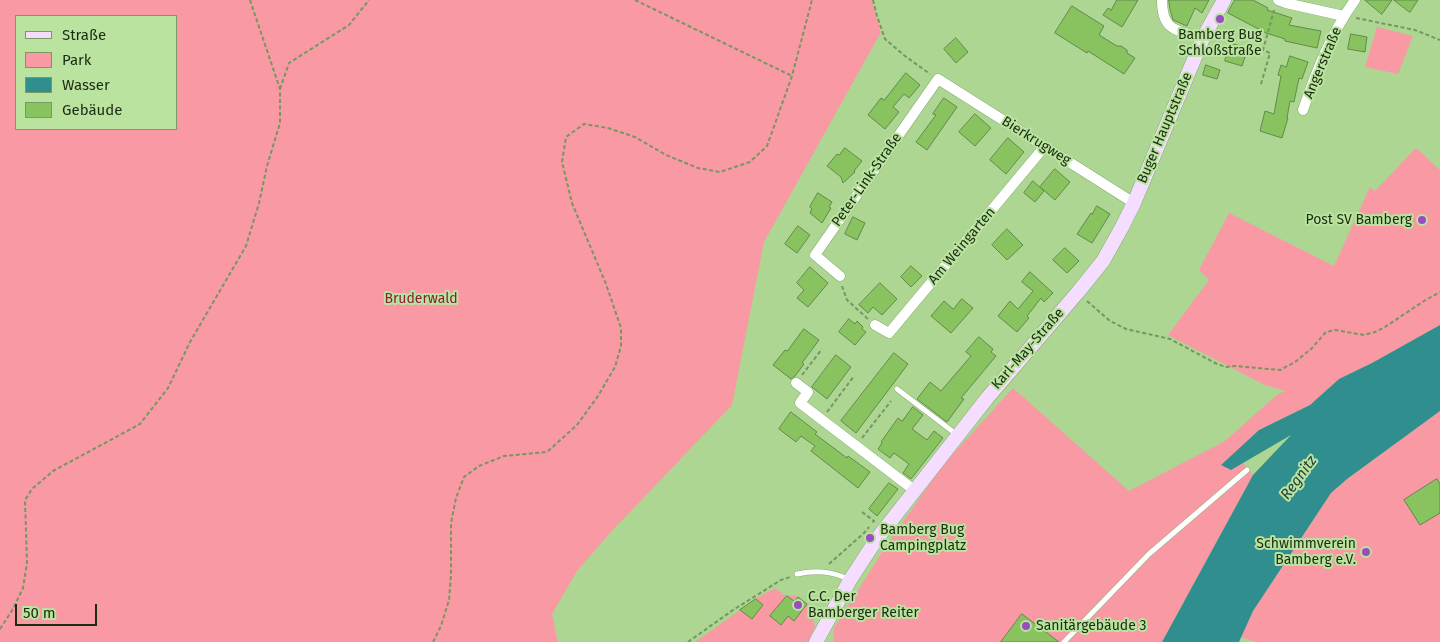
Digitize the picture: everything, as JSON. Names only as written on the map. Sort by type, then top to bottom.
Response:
[{"type":"street","points":[[1162,0],[1163,15],[1166,22],[1174,30],[1204,38]]},
{"type":"street","name":"Buger Hauptstraße","points":[[1134,203],[1204,38],[1224,0]]},
{"type":"street","name":"Angerstraße","points":[[1304,110],[1324,54],[1344,16],[1355,0]]},
{"type":"street","name":"Angerstraße","points":[[1276,4],[1286,3],[1344,16]]},
{"type":"street","name":"Bierkrugweg","points":[[938,79],[1134,203]]},
{"type":"street","name":"Peter-Link-Straße","points":[[840,276],[815,254],[938,79]]},
{"type":"street","name":"Am Weingarten","points":[[875,325],[889,333],[1045,146]]},
{"type":"street","name":"Karl-May-Straße","points":[[820,639],[850,580],[876,540],[957,435],[1078,292],[1106,255],[1134,203]]},
{"type":"street","points":[[796,383],[808,392],[800,403],[914,490]]},
{"type":"lane","points":[[897,389],[957,435]]},
{"type":"lane","points":[[1064,642],[1149,554],[1247,470]]},
{"type":"lane","points":[[797,574],[825,572],[838,574],[850,580]]},
{"type":"path","points":[[0,629],[13,610],[23,588],[27,563],[25,500],[32,488],[53,471],[140,424],[168,388],[190,342],[246,246],[260,203],[266,166],[280,123],[280,89],[250,0]]},
{"type":"path","points":[[280,89],[289,63],[349,25],[369,0]]},
{"type":"path","points":[[635,0],[792,76]]},
{"type":"path","points":[[433,642],[441,626],[449,600],[451,523],[456,498],[464,477],[479,466],[504,456],[546,452],[577,425],[598,396],[615,367],[621,346],[621,328],[606,284],[572,203],[562,162],[566,137],[584,124],[608,128],[635,137],[666,155],[698,168],[720,172],[750,162],[766,146],[792,76],[812,0]]},
{"type":"path","points":[[873,0],[886,38],[905,56],[938,79]]},
{"type":"path","points":[[1261,84],[1270,53],[1263,50],[1276,4]]},
{"type":"path","points":[[1344,16],[1415,30],[1440,40]]},
{"type":"path","points":[[840,276],[842,287],[848,300],[875,325]]},
{"type":"path","points":[[1078,292],[1107,318],[1118,325],[1142,334],[1170,339],[1217,364],[1226,367],[1280,370],[1295,362],[1326,332],[1335,330],[1364,335],[1375,332],[1440,292]]},
{"type":"path","points":[[796,383],[822,349]]},
{"type":"path","points":[[821,420],[854,376]]},
{"type":"path","points":[[856,446],[891,401]]},
{"type":"path","points":[[825,572],[829,564],[864,533],[874,521],[862,512]]},
{"type":"path","points":[[688,642],[781,580],[797,574]]},
{"type":"green space","name":"Bruderwald","points":[[0,0],[872,0],[881,32],[764,242],[732,405],[609,534],[577,571],[552,614],[557,642],[0,642]]},
{"type":"green space","points":[[1377,27],[1413,36],[1398,74],[1365,67]]},
{"type":"green space","points":[[1416,148],[1440,170],[1440,325],[1339,379],[1310,405],[1259,430],[1235,453],[1253,475],[1162,642],[833,642],[834,628],[886,546],[943,465],[1013,388],[1129,491],[1225,441],[1278,394],[1286,391],[1265,385],[1168,335],[1209,280],[1199,270],[1229,213],[1334,266],[1370,187],[1375,191]]},
{"type":"green space","name":"Schwimmverein Bamberg e.V.","points":[[1440,411],[1440,642],[1256,642],[1241,637],[1253,611],[1331,493],[1347,479]]},
{"type":"green space","points":[[775,588],[784,595],[797,596],[810,606],[815,626],[808,642],[695,642],[760,596]]},
{"type":"water","name":"Regnitz","points":[[1440,325],[1440,411],[1347,479],[1331,493],[1253,611],[1239,642],[1162,642],[1253,475],[1291,435],[1231,470],[1221,465],[1259,430],[1310,405],[1339,379]]},
{"type":"building","points":[[1117,0],[1138,0],[1122,27],[1103,15],[1108,8],[1111,10]]},
{"type":"building","points":[[1169,0],[1209,0],[1202,13],[1195,8],[1187,26],[1173,20]]},
{"type":"building","points":[[1235,0],[1253,0],[1268,8],[1267,10],[1292,18],[1289,25],[1321,31],[1317,48],[1285,41],[1285,39],[1266,33],[1228,13]]},
{"type":"building","points":[[1365,0],[1392,0],[1382,14]]},
{"type":"building","points":[[1394,0],[1418,0],[1410,12]]},
{"type":"building","points":[[1072,6],[1104,26],[1099,35],[1117,46],[1121,46],[1135,58],[1124,74],[1055,33]]},
{"type":"building","points":[[1351,34],[1367,37],[1365,52],[1348,49]]},
{"type":"building","points":[[956,38],[968,52],[956,63],[944,49]]},
{"type":"building","points":[[1230,43],[1248,48],[1242,66],[1225,61]]},
{"type":"building","points":[[1290,56],[1308,62],[1302,79],[1299,78],[1294,102],[1290,101],[1288,118],[1282,138],[1260,131],[1265,111],[1274,114],[1281,76],[1278,75],[1281,65],[1286,67]]},
{"type":"building","points":[[1206,65],[1220,70],[1217,79],[1203,75]]},
{"type":"building","points":[[906,73],[920,85],[909,98],[904,94],[893,107],[899,112],[885,129],[868,115],[881,98],[884,100]]},
{"type":"building","points":[[944,98],[957,107],[927,150],[916,142],[936,115],[933,114]]},
{"type":"building","points":[[975,114],[991,128],[975,146],[959,132]]},
{"type":"building","points":[[1008,138],[1024,152],[1006,174],[990,160]]},
{"type":"building","points":[[845,148],[862,161],[855,172],[843,183],[841,177],[827,166]]},
{"type":"building","points":[[1055,169],[1070,182],[1055,200],[1040,187]]},
{"type":"building","points":[[1033,181],[1044,191],[1035,202],[1024,193]]},
{"type":"building","points":[[818,193],[832,202],[829,207],[831,208],[822,223],[810,213],[812,209],[810,207]]},
{"type":"building","points":[[1097,206],[1110,214],[1092,243],[1077,234]]},
{"type":"building","points":[[853,217],[865,223],[857,240],[845,234]]},
{"type":"building","points":[[798,226],[810,235],[797,253],[785,244]]},
{"type":"building","points":[[1007,229],[1023,245],[1007,260],[992,245]]},
{"type":"building","points":[[1065,248],[1079,261],[1067,273],[1053,260]]},
{"type":"building","points":[[911,266],[922,276],[911,287],[901,277]]},
{"type":"building","points":[[810,267],[828,283],[808,307],[797,298],[804,290],[797,283]]},
{"type":"building","points":[[1030,272],[1053,293],[1044,302],[1041,298],[1027,316],[1029,318],[1017,332],[998,316],[1010,301],[1018,309],[1033,291],[1022,282]]},
{"type":"building","points":[[880,283],[897,299],[882,315],[873,307],[868,313],[859,305]]},
{"type":"building","points":[[962,299],[973,308],[951,333],[931,316],[944,301],[953,309]]},
{"type":"building","points":[[849,319],[855,324],[857,321],[866,332],[855,345],[839,332]]},
{"type":"building","points":[[804,329],[819,340],[802,363],[804,364],[791,379],[773,365]]},
{"type":"building","points":[[979,337],[993,349],[991,352],[996,356],[961,398],[964,399],[947,422],[917,399],[930,382],[941,391],[971,356],[966,352]]},
{"type":"building","points":[[894,353],[908,364],[856,433],[841,421]]},
{"type":"building","points":[[836,355],[851,367],[827,399],[812,387]]},
{"type":"building","points":[[913,407],[923,415],[912,429],[927,440],[934,431],[943,438],[911,479],[903,473],[909,464],[894,453],[890,458],[878,449],[898,418],[902,421]]},
{"type":"building","points":[[791,412],[817,432],[815,434],[847,458],[848,456],[870,472],[858,488],[811,451],[815,446],[801,436],[796,442],[779,429]]},
{"type":"building","points":[[1437,479],[1440,484],[1440,513],[1420,525],[1404,500]]},
{"type":"building","points":[[889,483],[898,489],[877,516],[869,509]]},
{"type":"building","points":[[787,596],[794,601],[798,597],[807,604],[794,621],[788,616],[781,625],[770,616]]},
{"type":"building","points":[[756,599],[763,605],[752,619],[740,610]]},
{"type":"building","name":"Sanitärgebäude 3","points":[[1022,614],[1059,642],[1001,642]]},
{"type":"place","name":"Bamberg Bug Schloßstraße","points":[[1220,19]]},
{"type":"place","name":"Post SV Bamberg","points":[[1422,220]]},
{"type":"place","name":"Bamberg Bug Campingplatz","points":[[870,538]]},
{"type":"place","name":"Schwimmverein Bamberg e.V.","points":[[1366,552]]},
{"type":"place","name":"C.C. Der Bamberger Reiter","points":[[798,605]]},
{"type":"place","name":"Sanitärgebäude 3","points":[[1026,626]]}]
